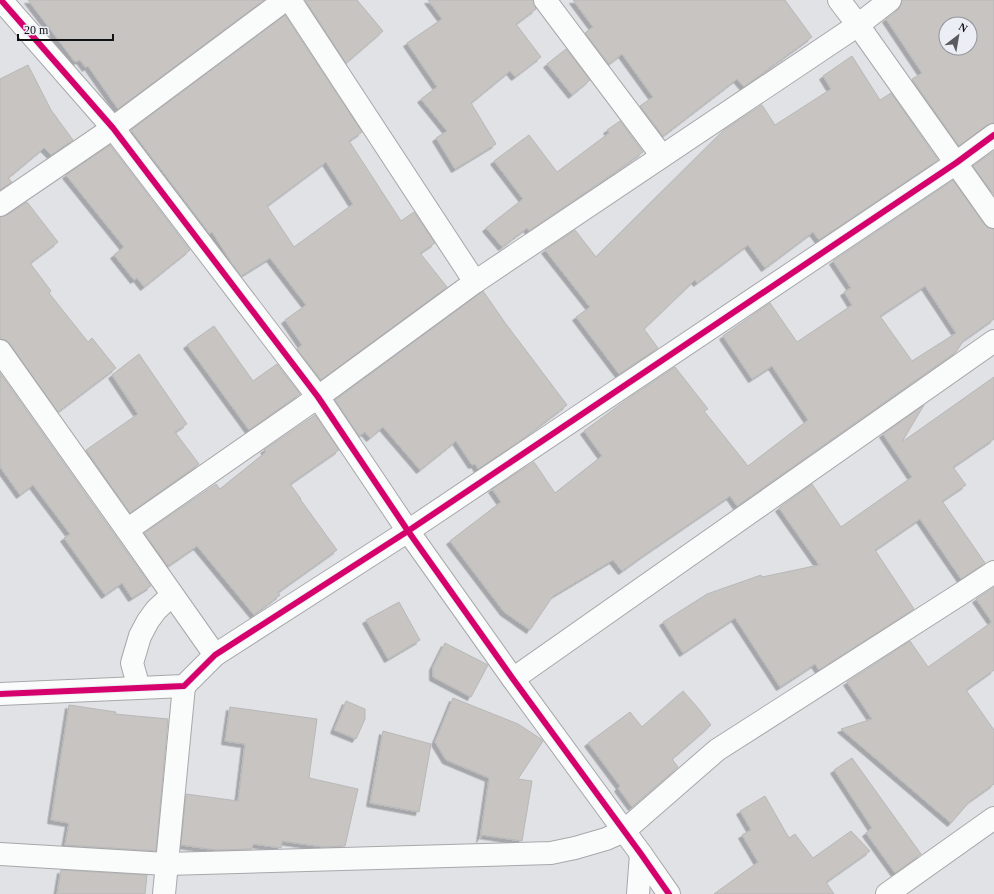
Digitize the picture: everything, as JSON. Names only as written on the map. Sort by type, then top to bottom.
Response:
[{"type":"street","points":[[1,0],[113,128],[318,397],[408,531],[669,894]]},
{"type":"street","points":[[0,205],[113,128],[284,0]]},
{"type":"street","points":[[290,0],[475,282]]},
{"type":"street","points":[[545,0],[662,156]]},
{"type":"street","points":[[839,0],[994,217]]},
{"type":"street","points":[[127,530],[318,397],[475,282],[858,25],[890,0]]},
{"type":"street","points":[[164,894],[184,686],[215,656],[408,531],[956,163],[994,135]]},
{"type":"street","points":[[513,679],[994,341]]},
{"type":"street","points":[[0,351],[215,656]]},
{"type":"street","points":[[0,854],[166,864],[551,853],[575,848],[606,839],[624,830],[717,750],[994,572]]},
{"type":"street","points":[[139,688],[132,663],[140,636],[156,610],[172,595]]},
{"type":"street","points":[[0,694],[184,686]]},
{"type":"street","points":[[887,894],[994,818]]},
{"type":"street","points":[[638,894],[641,854]]},
{"type":"building","points":[[28,0],[264,0],[118,109],[88,66],[86,68],[80,60],[75,62]]},
{"type":"building","points":[[305,0],[357,0],[383,31],[346,63]]},
{"type":"building","points":[[428,0],[533,0],[536,9],[516,24],[541,57],[515,77],[510,71],[471,103],[496,144],[455,169],[436,138],[447,131],[421,99],[437,87],[407,43],[442,19]]},
{"type":"building","points":[[573,0],[785,0],[812,37],[744,87],[737,79],[663,136],[640,106],[653,97],[622,54],[609,64],[585,33],[593,27]]},
{"type":"building","points":[[902,0],[994,0],[994,123],[987,125],[959,146],[912,79],[922,73],[886,19],[898,10]]},
{"type":"building","points":[[285,15],[362,132],[349,141],[401,221],[414,212],[435,243],[420,253],[447,287],[321,380],[297,349],[302,345],[285,320],[306,305],[270,258],[241,276],[212,232],[210,234],[131,130]],"holes":[[[326,162],[353,204],[294,247],[267,206]]]},
{"type":"building","points":[[566,49],[590,80],[572,95],[547,64]]},
{"type":"building","points":[[852,56],[880,100],[891,93],[938,160],[819,240],[813,232],[765,268],[748,245],[697,283],[695,280],[644,329],[658,348],[619,374],[576,317],[590,307],[545,250],[575,230],[596,257],[724,130],[762,105],[775,125],[831,89],[823,76]]},
{"type":"building","points":[[28,65],[51,110],[73,140],[51,155],[44,148],[8,178],[12,182],[0,190],[0,79]]},
{"type":"building","points":[[620,121],[643,152],[529,231],[527,228],[502,247],[486,228],[523,199],[494,161],[529,135],[557,172],[609,133],[607,130]]},
{"type":"building","points":[[110,145],[190,250],[144,287],[137,278],[134,280],[114,255],[124,247],[66,175]]},
{"type":"building","points":[[994,151],[994,195],[973,166]]},
{"type":"building","points":[[953,180],[984,224],[988,228],[994,229],[994,319],[964,340],[956,352],[737,506],[730,496],[622,571],[613,560],[553,596],[530,630],[504,612],[450,541],[501,502],[492,489],[534,462],[555,493],[602,456],[584,431],[675,367],[708,409],[704,411],[748,466],[808,420],[772,366],[752,379],[723,336],[770,303],[797,342],[852,305],[844,292],[851,288],[833,261]],"holes":[[[925,286],[956,333],[912,361],[880,316]]]},
{"type":"building","points":[[27,202],[58,242],[30,263],[51,291],[49,293],[88,342],[92,338],[116,368],[58,412],[10,344],[6,340],[0,339],[0,217],[7,215]]},
{"type":"building","points":[[483,291],[567,405],[520,441],[478,469],[475,464],[472,465],[456,441],[420,470],[383,427],[370,438],[365,432],[359,436],[335,400]]},
{"type":"building","points":[[214,326],[253,381],[277,364],[300,394],[249,430],[187,345]]},
{"type":"building","points":[[139,354],[187,424],[175,432],[199,464],[130,513],[86,450],[138,414],[112,375]]},
{"type":"building","points":[[0,373],[151,586],[132,598],[122,583],[105,595],[64,538],[70,534],[33,485],[20,495],[0,467]]},
{"type":"building","points":[[994,377],[994,439],[953,467],[966,485],[942,501],[985,563],[961,579],[920,519],[875,550],[914,609],[819,670],[815,664],[780,687],[735,618],[683,653],[663,622],[707,594],[761,575],[762,577],[819,565],[779,508],[812,484],[841,527],[912,477],[883,434],[924,405],[902,442]]},
{"type":"building","points":[[315,415],[339,450],[290,484],[337,550],[278,592],[280,595],[254,615],[197,546],[168,566],[144,533],[216,484],[220,489],[266,452],[264,450]]},
{"type":"building","points":[[994,587],[994,670],[966,690],[994,730],[994,784],[970,801],[951,823],[841,729],[872,719],[847,682],[910,641],[928,667],[992,622],[976,599]]},
{"type":"building","points":[[399,602],[420,640],[388,659],[366,620]]},
{"type":"building","points":[[445,643],[488,665],[471,697],[433,677],[433,667]]},
{"type":"building","points":[[683,691],[711,725],[672,759],[678,767],[632,807],[618,788],[620,786],[588,743],[630,712],[642,727]]},
{"type":"building","points":[[453,698],[518,724],[543,741],[518,779],[532,781],[522,841],[482,835],[480,839],[489,778],[446,760],[435,742]]},
{"type":"building","points":[[346,701],[365,709],[365,719],[356,739],[334,730]]},
{"type":"building","points":[[69,705],[116,712],[115,714],[168,719],[156,851],[65,845],[69,823],[51,820]]},
{"type":"building","points":[[230,707],[317,719],[309,778],[358,789],[345,846],[323,847],[282,841],[281,848],[253,844],[252,849],[217,850],[181,845],[186,794],[238,801],[245,744],[225,741]]},
{"type":"building","points":[[383,731],[431,744],[419,812],[370,803]]},
{"type":"building","points":[[852,758],[921,854],[895,873],[866,833],[872,828],[834,770]]},
{"type":"building","points":[[765,796],[789,838],[795,834],[813,858],[851,831],[870,851],[826,882],[834,894],[714,894],[758,862],[742,835],[751,830],[740,811]]},
{"type":"building","points":[[61,870],[147,875],[145,894],[57,894]]},
{"type":"cycle path","points":[[1,0],[113,128],[318,397],[408,531],[669,894]]},
{"type":"cycle path","points":[[0,694],[184,686],[215,655],[408,531],[956,163],[994,135]]}]
